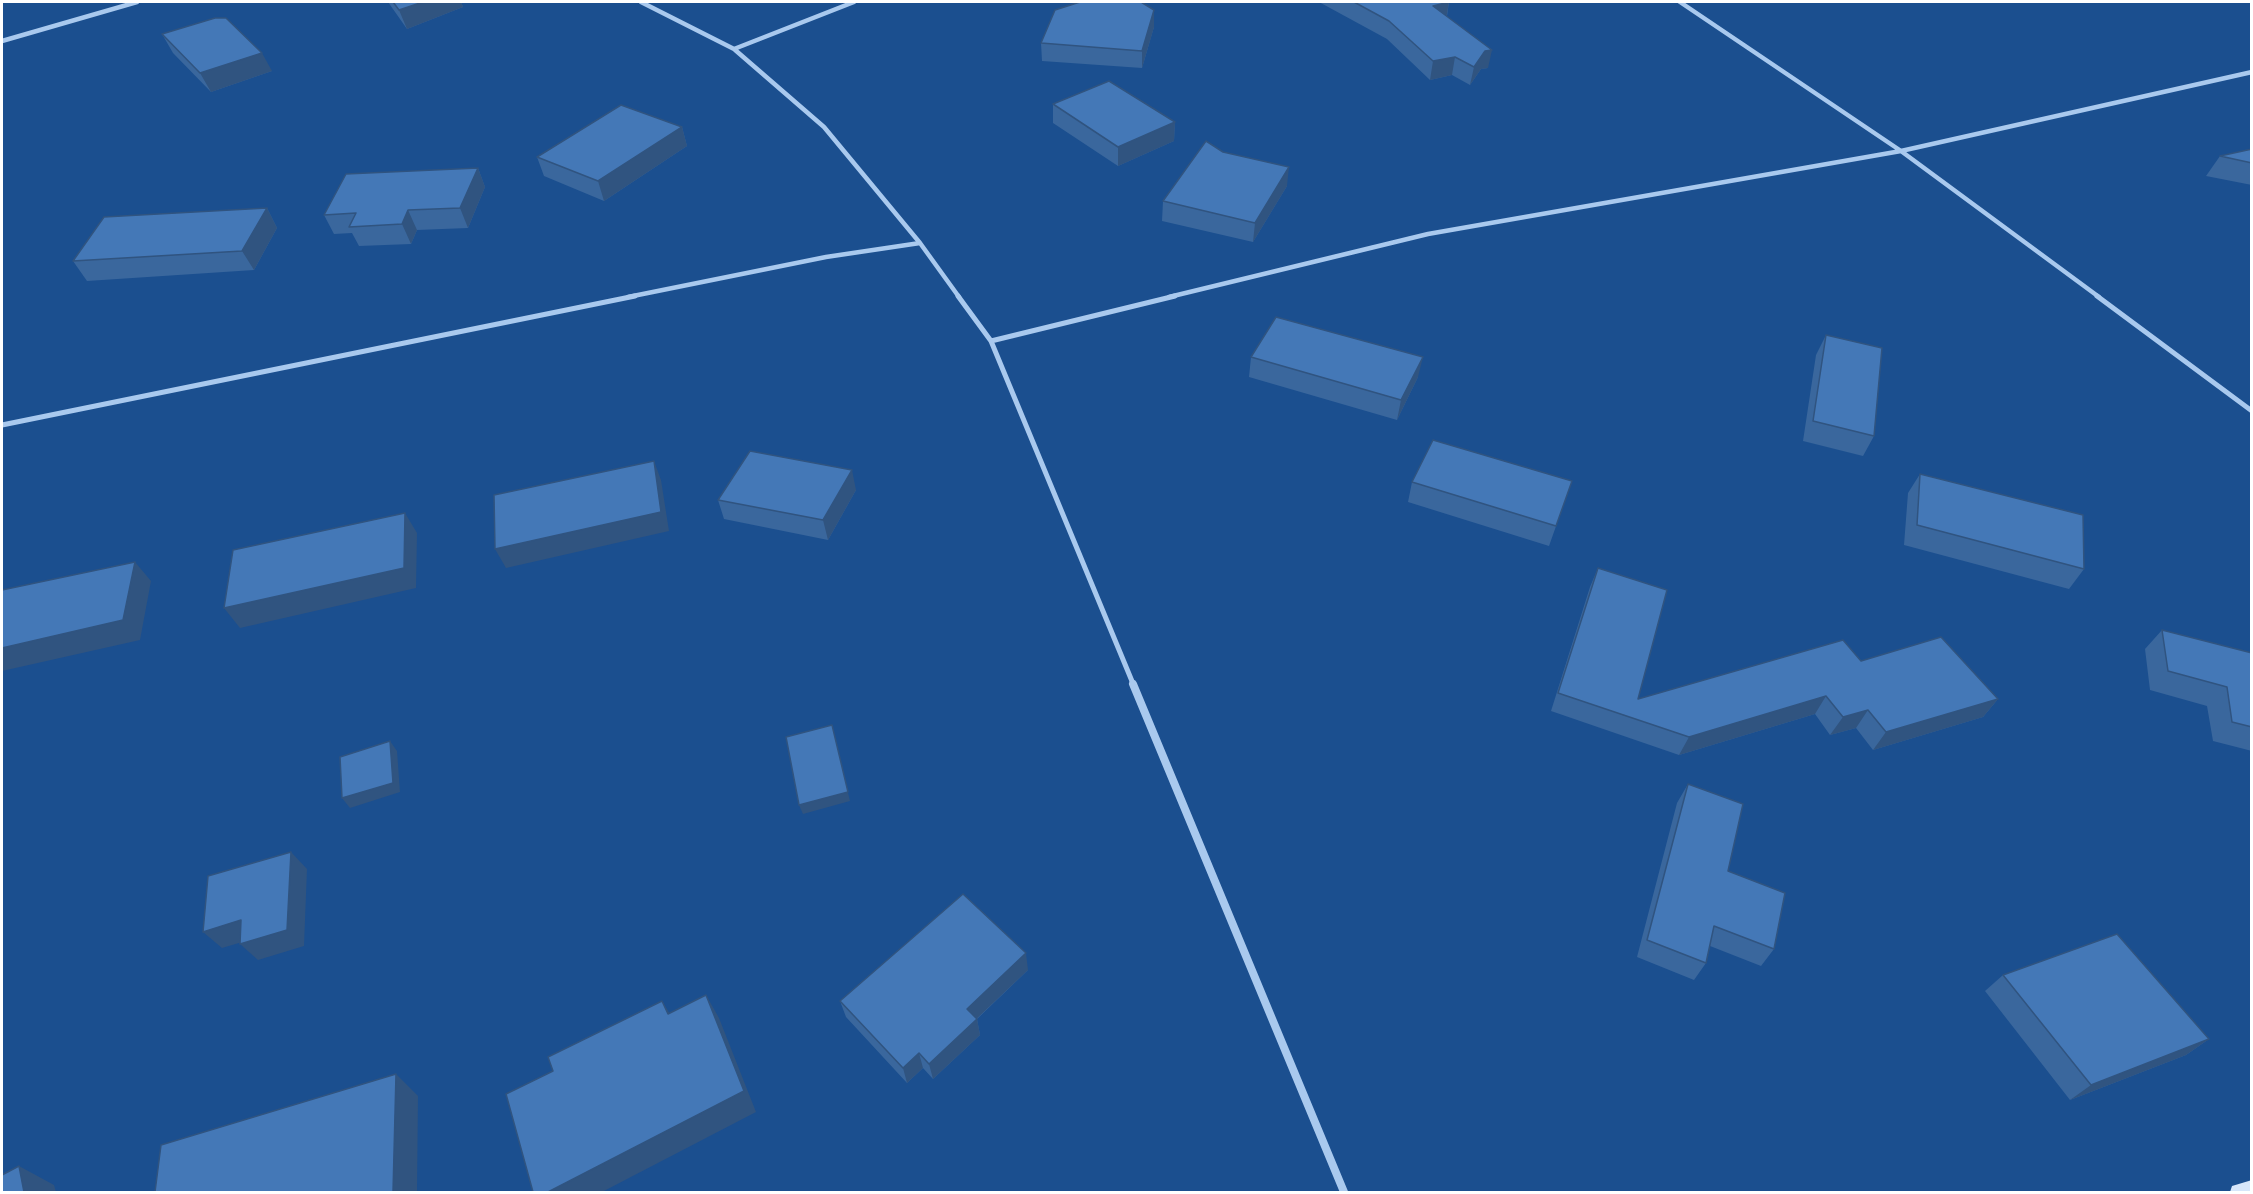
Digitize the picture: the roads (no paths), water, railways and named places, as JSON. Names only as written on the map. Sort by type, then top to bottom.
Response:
[{"type":"street","points":[[2,41],[137,2]]},
{"type":"street","points":[[641,2],[734,49],[824,127],[920,243],[991,341],[1344,1192]]},
{"type":"street","points":[[734,49],[854,2]]},
{"type":"street","points":[[1680,2],[1901,151],[2252,411]]},
{"type":"street","points":[[991,341],[1428,234],[1901,151],[2252,72]]},
{"type":"street","points":[[2,425],[826,257],[920,243]]},
{"type":"street","points":[[2238,1192],[2252,1188]]}]
